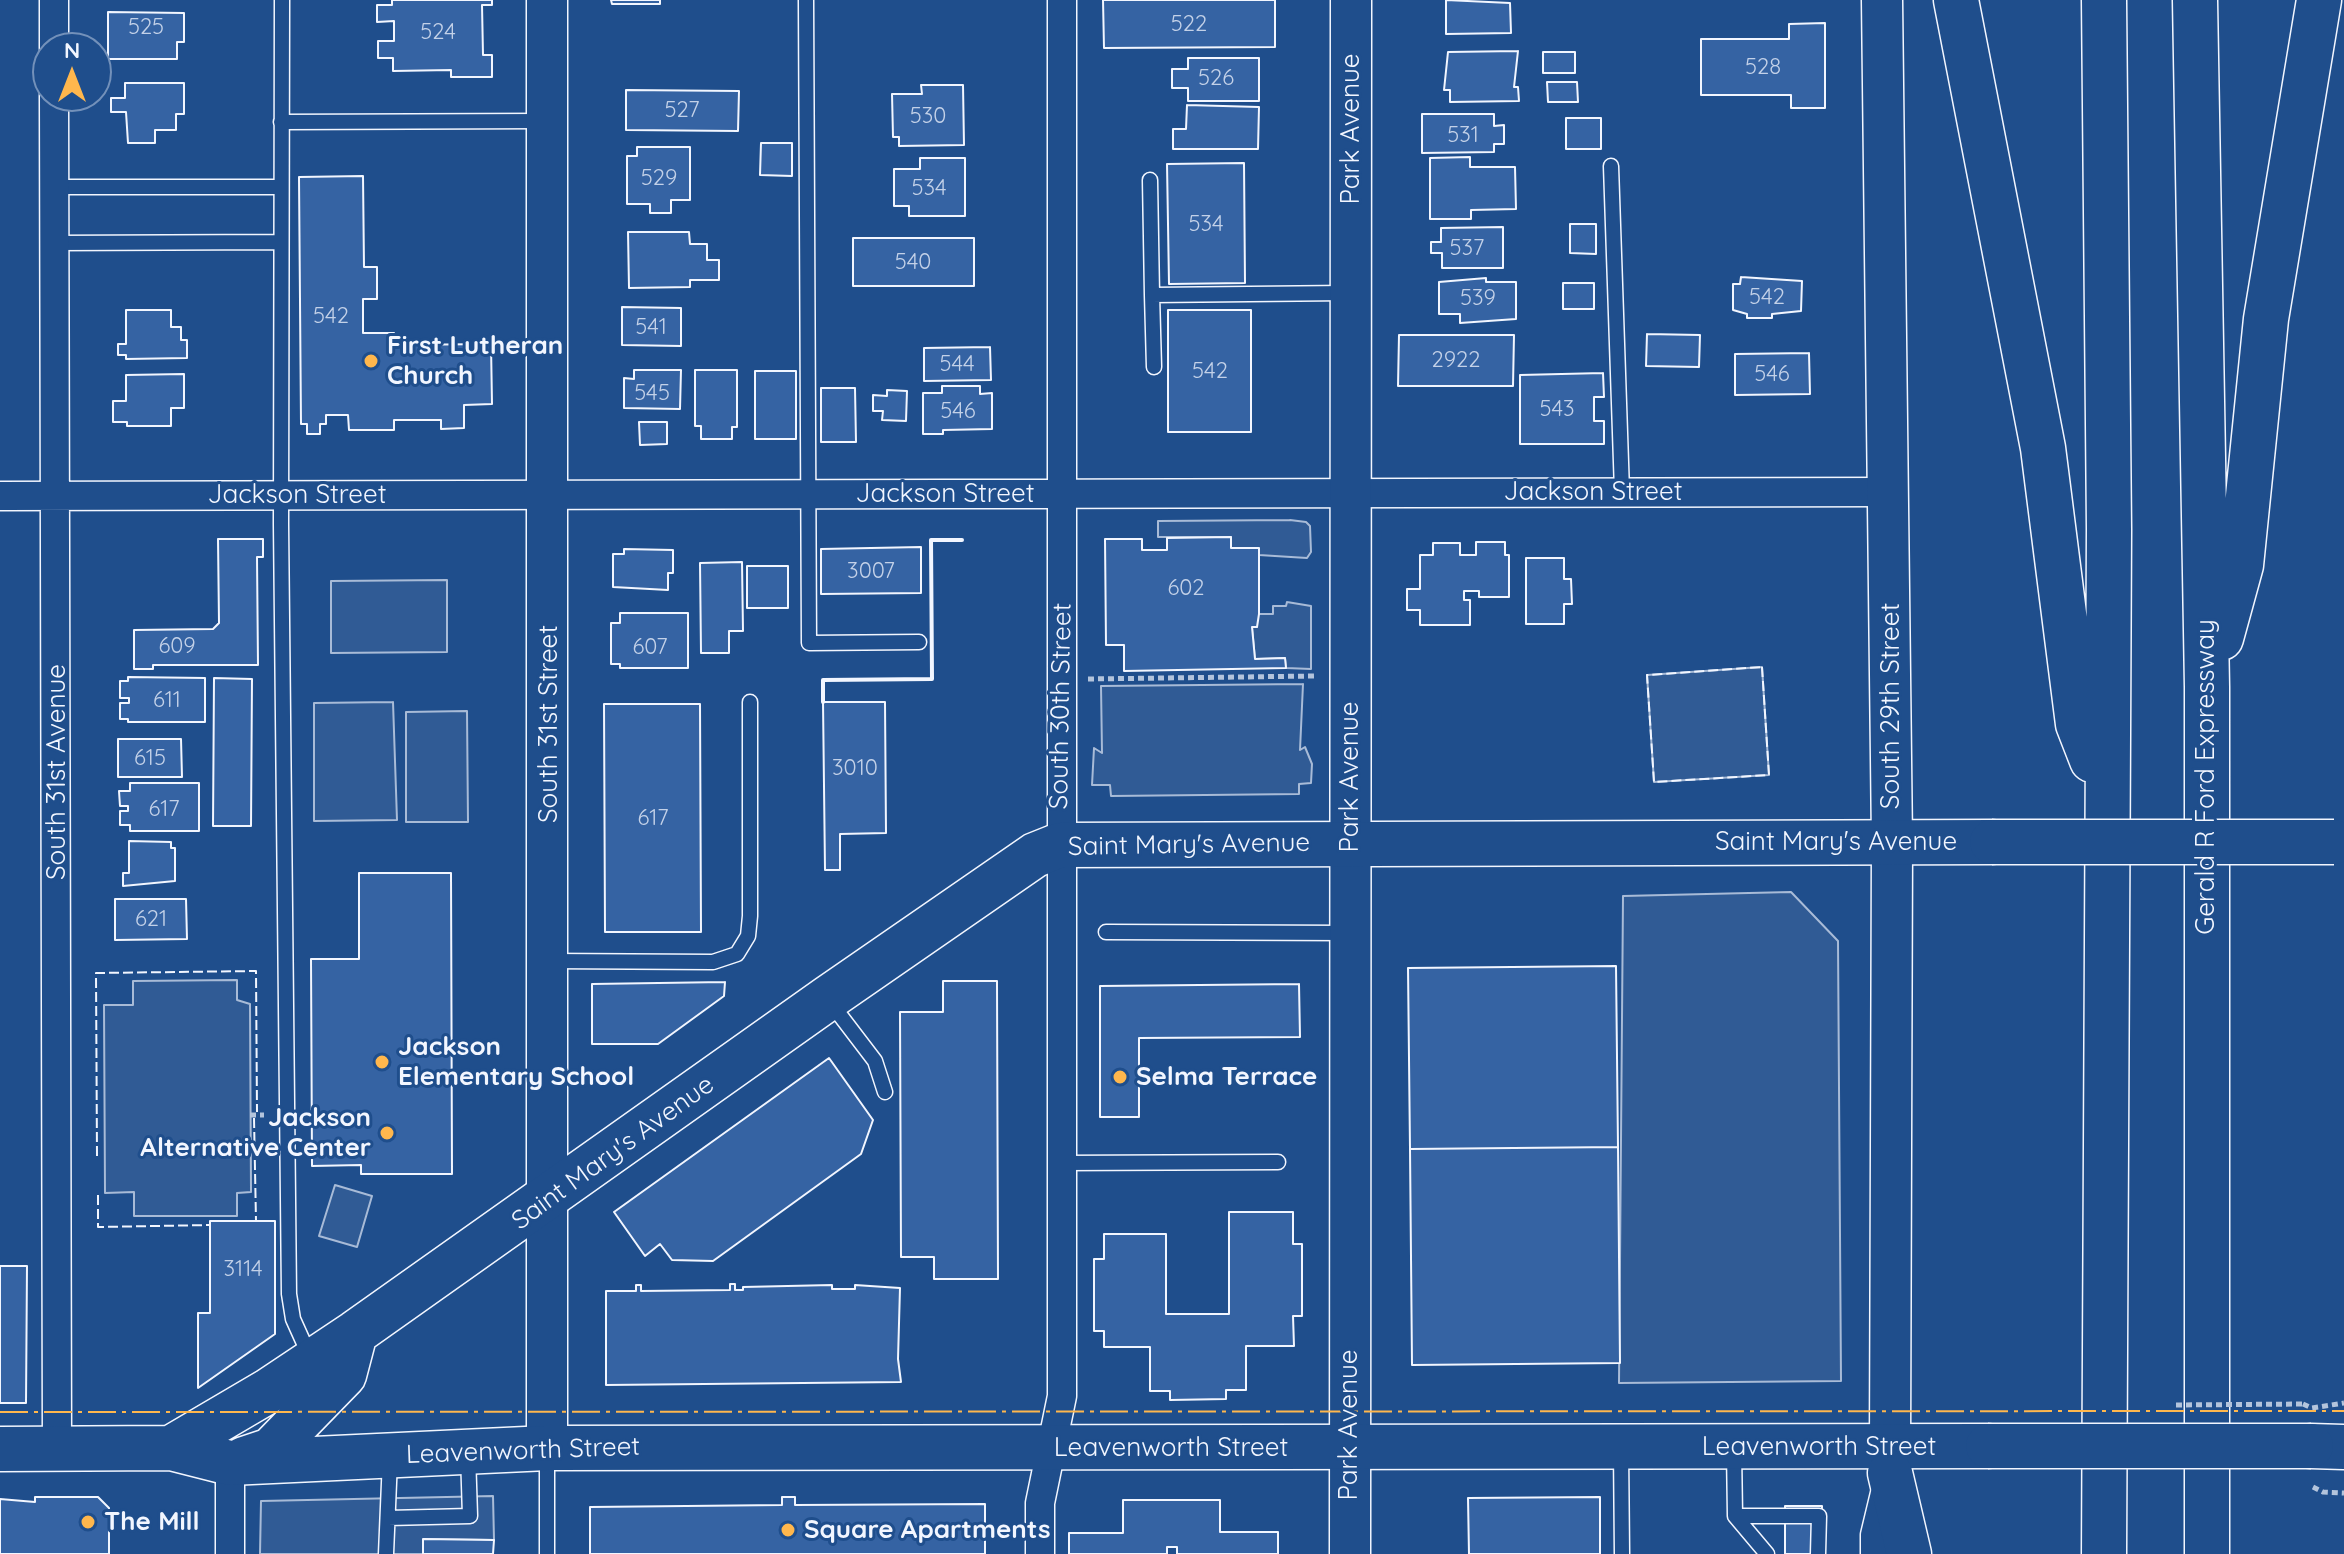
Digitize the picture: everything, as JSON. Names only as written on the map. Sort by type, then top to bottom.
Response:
[{"type":"main road","points":[[1956,0],[2043,448],[2078,724],[2105,796]]},
{"type":"main road","points":[[2104,0],[2109,529],[2105,796],[2104,1554]]},
{"type":"main road","name":"Gerald R Ford Expressway","points":[[2195,0],[2207,687],[2207,1554]]},
{"type":"main road","points":[[2207,687],[2241,565],[2266,319],[2319,0]]},
{"type":"main road","name":"Saint Mary's Avenue","points":[[171,1448],[355,1333],[547,1200],[828,998],[1035,855],[1060,845],[2339,842]]},
{"type":"main road","points":[[230,1463],[271,1450],[344,1375],[355,1333]]},
{"type":"main road","name":"Leavenworth Street","points":[[0,1449],[171,1448],[230,1463],[547,1448],[1734,1449],[1890,1460],[1988,1446],[2323,1460]]},
{"type":"main road","points":[[1890,1460],[1909,1554]]},
{"type":"street","points":[[54,0],[54,32]]},
{"type":"street","name":"South 31st Street","points":[[547,0],[547,1448]]},
{"type":"street","name":"South 30th Street","points":[[1040,1554],[1040,1503],[1062,1396],[1062,0]]},
{"type":"street","name":"Park Avenue","points":[[1350,1554],[1351,0]]},
{"type":"street","name":"South 29th Street","points":[[1875,1554],[1875,1535],[1890,1460],[1892,842],[1882,0]]},
{"type":"street","name":"South 31st Avenue","points":[[54,112],[57,1449]]},
{"type":"street","name":"Jackson Street","points":[[0,496],[1889,492]]},
{"type":"street","points":[[230,1463],[230,1554]]},
{"type":"lane","points":[[282,0],[281,495],[289,1294],[293,1319],[312,1361]]},
{"type":"lane","points":[[806,0],[809,643],[919,642]]},
{"type":"lane","points":[[281,122],[548,121]]},
{"type":"lane","points":[[1611,166],[1622,492]]},
{"type":"lane","points":[[1150,180],[1154,367]]},
{"type":"lane","points":[[55,187],[281,187]]},
{"type":"lane","points":[[55,243],[281,242]]},
{"type":"lane","points":[[1152,295],[1352,293]]},
{"type":"lane","points":[[548,961],[713,962],[737,954],[748,936],[750,916],[750,702]]},
{"type":"lane","points":[[1106,932],[1350,933]]},
{"type":"lane","points":[[828,998],[875,1061],[885,1092]]},
{"type":"lane","points":[[1061,1163],[1278,1162]]},
{"type":"lane","points":[[547,1448],[547,1554]]},
{"type":"lane","points":[[1621,1449],[1622,1554]]},
{"type":"lane","points":[[1734,1449],[1735,1516],[1767,1554]]},
{"type":"lane","points":[[388,1518],[470,1516],[468,1451]]},
{"type":"lane","points":[[386,1554],[390,1455]]},
{"type":"lane","points":[[1735,1516],[1819,1516],[1818,1554]]},
{"type":"path","points":[[1087,679],[1315,676]]},
{"type":"path","points":[[250,1115],[264,1115]]},
{"type":"path","points":[[2303,1404],[2312,1408],[2344,1403]]},
{"type":"path","points":[[2323,1460],[2323,1492],[2344,1493]]},
{"type":"shaded area","points":[[1158,521],[1306,522],[1310,526],[1311,552],[1307,558],[1259,555],[1231,548],[1231,537],[1158,537]]},
{"type":"shaded area","points":[[447,580],[447,652],[331,653],[331,581]]},
{"type":"shaded area","points":[[1287,602],[1311,606],[1311,669],[1286,668],[1285,658],[1255,659],[1252,627],[1257,626],[1257,614],[1273,614],[1273,606],[1286,606]]},
{"type":"shaded area","points":[[1762,667],[1769,775],[1654,782],[1647,675]]},
{"type":"shaded area","points":[[1303,684],[1300,750],[1305,747],[1312,764],[1311,783],[1299,784],[1299,794],[1111,796],[1110,785],[1092,785],[1094,748],[1102,753],[1101,686]]},
{"type":"shaded area","points":[[393,702],[397,820],[314,821],[314,703]]},
{"type":"shaded area","points":[[467,711],[468,822],[406,822],[406,712]]},
{"type":"shaded area","points":[[1791,892],[1838,941],[1841,1381],[1619,1383],[1623,896]]},
{"type":"shaded area","points":[[237,980],[237,1000],[250,1004],[251,1192],[237,1193],[237,1216],[134,1216],[134,1192],[105,1193],[104,1005],[133,1005],[133,981]]},
{"type":"shaded area","points":[[335,1185],[372,1196],[357,1247],[319,1236]]},
{"type":"shaded area","points":[[493,1496],[494,1540],[424,1539],[423,1554],[260,1554],[261,1501]]},
{"type":"building","points":[[392,0],[492,0],[492,5],[482,5],[483,55],[492,55],[492,77],[451,77],[451,70],[393,71],[393,58],[378,58],[378,41],[394,41],[394,21],[377,22],[377,5],[392,5]]},
{"type":"building","points":[[611,0],[660,0],[660,4],[612,4]]},
{"type":"building","points":[[1103,0],[1275,0],[1275,47],[1104,48]]},
{"type":"building","points":[[1446,0],[1510,3],[1511,33],[1446,34]]},
{"type":"building","points":[[108,12],[184,13],[184,42],[177,42],[177,59],[112,59],[112,32],[108,32]]},
{"type":"building","points":[[1825,23],[1825,108],[1791,108],[1791,95],[1701,95],[1701,39],[1789,39],[1789,24]]},
{"type":"building","points":[[1518,51],[1514,87],[1518,87],[1519,101],[1450,102],[1450,90],[1444,90],[1448,52]]},
{"type":"building","points":[[1543,52],[1575,52],[1575,73],[1543,73]]},
{"type":"building","points":[[1188,58],[1259,58],[1259,101],[1188,101],[1188,88],[1172,88],[1172,69],[1188,69]]},
{"type":"building","points":[[1547,82],[1577,82],[1578,102],[1548,102]]},
{"type":"building","points":[[125,83],[184,83],[184,114],[176,114],[176,130],[155,130],[155,143],[128,143],[126,112],[112,112],[112,98],[125,98]]},
{"type":"building","points":[[921,85],[963,85],[964,145],[899,146],[899,137],[893,137],[892,94],[922,94]]},
{"type":"building","points":[[626,90],[739,91],[738,131],[626,130]]},
{"type":"building","points":[[1187,105],[1259,107],[1258,149],[1173,149],[1173,129],[1186,129]]},
{"type":"building","points":[[1422,114],[1494,114],[1494,126],[1504,125],[1504,144],[1494,144],[1494,152],[1422,153]]},
{"type":"building","points":[[1566,118],[1601,118],[1601,149],[1566,149]]},
{"type":"building","points":[[761,143],[792,143],[792,176],[760,175]]},
{"type":"building","points":[[637,147],[690,147],[690,200],[671,200],[671,213],[650,213],[650,204],[627,204],[627,156],[637,156]]},
{"type":"building","points":[[1470,157],[1470,167],[1515,167],[1516,209],[1471,210],[1471,219],[1430,219],[1430,158]]},
{"type":"building","points":[[920,158],[965,158],[965,216],[909,216],[909,206],[894,206],[894,169],[920,169]]},
{"type":"building","points":[[1244,163],[1245,283],[1169,284],[1167,164]]},
{"type":"building","points":[[363,176],[364,267],[377,267],[377,299],[363,299],[363,333],[394,333],[394,345],[491,344],[492,404],[464,405],[464,428],[441,429],[441,420],[394,420],[394,430],[349,430],[348,415],[326,415],[326,424],[320,424],[320,434],[307,434],[307,424],[301,424],[299,177]]},
{"type":"building","points":[[1570,224],[1596,224],[1596,254],[1570,253]]},
{"type":"building","points":[[1503,227],[1503,268],[1442,268],[1442,253],[1431,253],[1431,242],[1441,242],[1441,228]]},
{"type":"building","points":[[628,232],[689,232],[690,244],[707,244],[707,260],[719,260],[719,280],[690,280],[690,287],[629,288]]},
{"type":"building","points":[[853,238],[974,238],[974,286],[853,286]]},
{"type":"building","points":[[1741,277],[1802,281],[1801,311],[1772,314],[1772,318],[1747,318],[1747,314],[1733,310],[1733,284],[1740,284]]},
{"type":"building","points":[[1486,278],[1486,282],[1516,282],[1516,319],[1460,323],[1460,314],[1439,314],[1439,282]]},
{"type":"building","points":[[1563,283],[1594,283],[1594,309],[1563,309]]},
{"type":"building","points":[[622,307],[681,308],[681,346],[622,345]]},
{"type":"building","points":[[126,310],[171,310],[171,327],[181,327],[181,340],[187,340],[187,358],[126,359],[126,355],[118,355],[118,344],[126,344]]},
{"type":"building","points":[[1168,310],[1251,310],[1251,432],[1168,432]]},
{"type":"building","points":[[1647,334],[1700,335],[1699,367],[1646,366]]},
{"type":"building","points":[[1399,335],[1514,335],[1513,386],[1398,386]]},
{"type":"building","points":[[990,347],[991,380],[924,381],[924,348]]},
{"type":"building","points":[[1809,353],[1810,394],[1735,395],[1735,354]]},
{"type":"building","points":[[634,370],[681,370],[680,409],[624,408],[624,378],[634,379]]},
{"type":"building","points":[[695,370],[737,370],[737,427],[732,427],[732,439],[701,439],[701,426],[695,426]]},
{"type":"building","points":[[755,371],[796,371],[796,439],[755,439]]},
{"type":"building","points":[[1603,373],[1604,397],[1594,397],[1594,421],[1604,421],[1604,444],[1520,444],[1520,375]]},
{"type":"building","points":[[184,374],[184,408],[171,408],[171,426],[127,426],[127,422],[113,422],[113,401],[126,401],[126,375]]},
{"type":"building","points":[[942,386],[980,386],[980,394],[992,393],[992,429],[943,430],[943,434],[923,434],[923,393],[942,393]]},
{"type":"building","points":[[821,388],[855,388],[856,442],[821,442]]},
{"type":"building","points":[[887,390],[907,391],[906,421],[882,420],[883,411],[873,411],[873,395],[887,396]]},
{"type":"building","points":[[639,422],[667,422],[667,444],[640,445]]},
{"type":"building","points":[[1231,537],[1231,548],[1259,548],[1259,614],[1257,627],[1252,627],[1255,659],[1285,658],[1286,668],[1124,671],[1124,645],[1106,645],[1105,539],[1142,539],[1142,550],[1167,550],[1167,538]]},
{"type":"building","points":[[218,539],[263,539],[263,557],[257,557],[258,665],[153,665],[153,669],[134,669],[134,630],[213,629],[219,623]]},
{"type":"building","points":[[1476,542],[1505,542],[1505,555],[1509,555],[1509,597],[1479,597],[1479,591],[1464,591],[1464,600],[1470,600],[1470,625],[1420,625],[1420,610],[1407,610],[1407,589],[1420,589],[1420,555],[1433,555],[1433,543],[1460,543],[1460,555],[1476,555]]},
{"type":"building","points":[[921,547],[921,593],[821,594],[821,549]]},
{"type":"building","points":[[624,549],[673,550],[673,573],[668,573],[668,590],[613,587],[613,554],[624,554]]},
{"type":"building","points":[[1526,558],[1564,558],[1564,579],[1571,579],[1572,604],[1564,604],[1564,624],[1526,624]]},
{"type":"building","points":[[742,562],[743,631],[729,631],[729,653],[701,653],[700,563]]},
{"type":"building","points":[[747,566],[788,566],[788,608],[747,608]]},
{"type":"building","points":[[620,613],[688,613],[688,668],[620,668],[620,664],[611,664],[611,623],[620,623]]},
{"type":"building","points":[[128,677],[205,678],[205,722],[128,722],[128,719],[120,719],[120,703],[129,703],[129,698],[120,698],[120,681],[128,681]]},
{"type":"building","points":[[214,678],[252,679],[251,826],[213,826]]},
{"type":"building","points":[[823,702],[885,702],[886,833],[840,834],[840,870],[825,870]]},
{"type":"building","points":[[604,704],[700,704],[701,932],[605,932]]},
{"type":"building","points":[[118,739],[181,739],[182,777],[118,777]]},
{"type":"building","points":[[130,783],[199,783],[199,831],[130,831],[130,825],[120,825],[120,811],[128,811],[128,806],[120,806],[119,791],[130,791]]},
{"type":"building","points":[[129,841],[171,842],[171,848],[175,848],[175,881],[123,886],[123,873],[129,873]]},
{"type":"building","name":"Jackson Elementary School","points":[[359,873],[451,873],[452,1174],[361,1174],[361,1165],[312,1166],[311,959],[359,959]]},
{"type":"building","points":[[115,899],[186,899],[187,939],[115,940]]},
{"type":"building","points":[[1616,966],[1618,1147],[1410,1149],[1408,968]]},
{"type":"building","points":[[943,981],[997,981],[998,1279],[934,1279],[934,1257],[901,1257],[900,1012],[943,1012]]},
{"type":"building","points":[[725,982],[724,996],[658,1044],[592,1044],[592,984]]},
{"type":"building","name":"Selma Terrace","points":[[1299,984],[1300,1037],[1139,1038],[1139,1117],[1100,1117],[1100,986]]},
{"type":"building","points":[[829,1058],[873,1120],[861,1154],[713,1261],[672,1260],[660,1244],[645,1256],[614,1212]]},
{"type":"building","points":[[1618,1147],[1620,1363],[1412,1365],[1410,1149]]},
{"type":"building","points":[[1229,1212],[1293,1212],[1293,1244],[1302,1244],[1302,1316],[1293,1316],[1294,1346],[1246,1346],[1246,1390],[1226,1390],[1226,1399],[1170,1400],[1170,1391],[1150,1391],[1150,1347],[1104,1347],[1104,1331],[1094,1331],[1094,1259],[1104,1259],[1104,1234],[1166,1234],[1166,1314],[1229,1314]]},
{"type":"building","points":[[210,1221],[275,1221],[275,1334],[198,1388],[198,1313],[210,1313]]},
{"type":"building","points":[[0,1266],[27,1266],[26,1403],[0,1403]]},
{"type":"building","points":[[730,1284],[735,1284],[735,1290],[743,1290],[743,1287],[832,1285],[832,1289],[855,1289],[855,1285],[900,1288],[898,1359],[901,1382],[606,1385],[606,1291],[636,1291],[636,1285],[641,1285],[641,1291],[730,1290]]},
{"type":"building","points":[[35,1497],[98,1497],[109,1508],[109,1554],[0,1554],[0,1499],[35,1502]]},
{"type":"building","name":"Square Apartments","points":[[782,1497],[795,1497],[795,1505],[985,1504],[985,1554],[590,1554],[590,1507],[782,1505]]},
{"type":"building","points":[[1600,1497],[1600,1554],[1469,1554],[1468,1498]]},
{"type":"building","points":[[1123,1500],[1220,1500],[1220,1532],[1278,1532],[1278,1554],[1177,1554],[1177,1547],[1167,1547],[1167,1554],[1069,1554],[1069,1533],[1123,1533]]},
{"type":"building","points":[[1785,1506],[1822,1506],[1821,1554],[1785,1554]]},
{"type":"building","points":[[423,1539],[494,1540],[493,1554],[423,1554]]},
{"type":"fence","points":[[1762,667],[1769,775],[1654,782],[1647,675],[1762,667]]},
{"type":"fence","points":[[97,1156],[96,973],[256,971],[257,1112]]},
{"type":"fence","points":[[254,1118],[256,1221]]},
{"type":"fence","points":[[98,1195],[98,1227],[210,1225]]},
{"type":"wall","points":[[823,702],[823,680],[932,679],[931,540],[962,540]]},
{"type":"power","points":[[0,1412],[2344,1411]]},
{"type":"place","name":"First Lutheran Church","points":[[371,361]]},
{"type":"place","name":"Jackson Elementary School","points":[[382,1062]]},
{"type":"place","name":"Selma Terrace","points":[[1120,1077]]},
{"type":"place","name":"Jackson Alternative Center","points":[[387,1133]]},
{"type":"place","name":"The Mill","points":[[88,1522]]},
{"type":"place","name":"Square Apartments","points":[[788,1530]]}]
